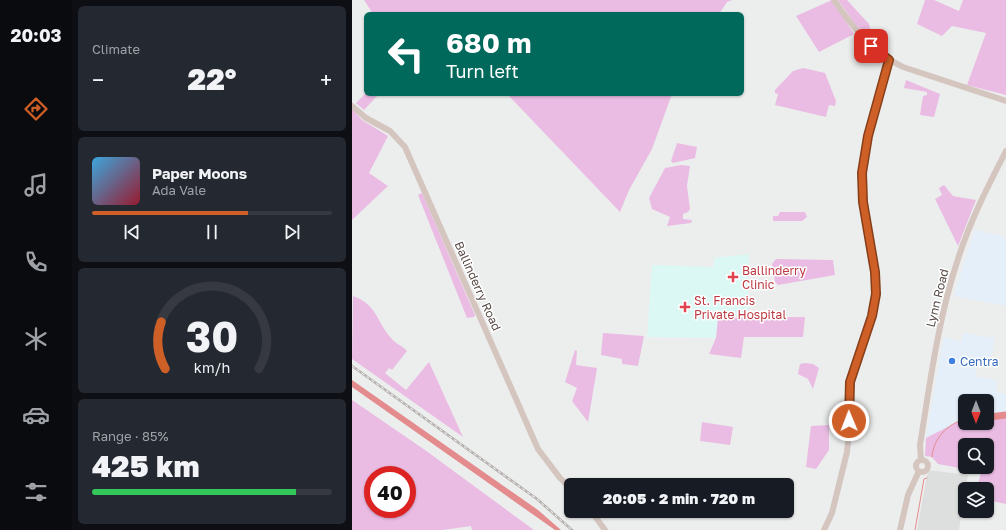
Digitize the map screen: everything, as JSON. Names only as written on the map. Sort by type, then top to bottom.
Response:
[{"type":"street","points":[[834,0],[858,32],[871,46],[889,60],[903,67],[1006,101]]},
{"type":"street","points":[[824,530],[832,513],[847,452],[849,432],[849,389],[852,374],[875,303],[876,284],[863,202],[862,173],[868,136],[889,60]]},
{"type":"street","name":"Ballinderry Road","points":[[352,106],[366,118],[390,131],[405,147],[538,449],[564,482]]},
{"type":"street","name":"Lynn Road","points":[[919,471],[916,466],[921,460],[920,445],[936,348],[958,260],[974,217],[1006,151]]},
{"type":"street","name":"Lynn Road","points":[[919,471],[925,471],[928,466],[926,461],[921,460]]},
{"type":"street","name":"Lynn Road","points":[[900,530],[908,495],[919,471]]},
{"type":"street","points":[[597,518],[605,530]]},
{"type":"shaded area","points":[[364,0],[732,0],[727,2],[720,12],[372,12]]},
{"type":"shaded area","points":[[832,0],[854,34],[819,52],[796,16]]},
{"type":"shaded area","points":[[838,0],[847,0],[869,24],[872,36],[881,50],[855,24]]},
{"type":"shaded area","points":[[925,0],[934,0],[959,11],[963,0],[1006,0],[1006,95],[967,85],[986,33],[952,26],[942,36],[917,24]]},
{"type":"shaded area","points":[[803,68],[825,73],[836,101],[835,106],[829,105],[826,117],[775,105],[778,94],[775,93],[775,90],[793,71]]},
{"type":"shaded area","points":[[906,80],[940,94],[934,117],[920,115],[923,96],[927,95],[927,92],[904,88]]},
{"type":"shaded area","points":[[364,95],[377,96],[364,110],[356,103]]},
{"type":"shaded area","points":[[509,96],[671,96],[652,149],[629,190],[620,212]]},
{"type":"shaded area","points":[[352,109],[362,120],[388,136],[369,173],[388,186],[352,220]]},
{"type":"shaded area","points":[[677,143],[697,147],[695,158],[673,163],[671,161]]},
{"type":"shaded area","points":[[681,165],[690,166],[687,186],[690,209],[688,212],[683,214],[683,219],[692,220],[691,223],[667,226],[670,217],[652,209],[649,198],[665,168]]},
{"type":"shaded area","points":[[944,185],[953,196],[976,200],[958,246],[935,199],[942,195],[939,188]]},
{"type":"shaded area","points":[[422,193],[475,315],[474,317],[467,318],[418,195]]},
{"type":"shaded area","points":[[780,212],[805,212],[807,217],[802,221],[773,221],[773,216],[778,216]]},
{"type":"shaded area","points":[[975,230],[1006,237],[1006,306],[954,296]]},
{"type":"shaded area","name":"St. Francis Private Hospital","points":[[749,254],[748,312],[720,315],[716,338],[647,337],[652,265],[714,267],[714,258]]},
{"type":"shaded area","points":[[776,259],[833,260],[835,275],[778,285],[775,282],[772,264]]},
{"type":"shaded area","points":[[353,296],[367,304],[372,309],[392,339],[407,351],[392,370],[389,368],[385,373],[406,390],[429,362],[463,437],[352,359]]},
{"type":"shaded area","points":[[805,317],[803,337],[744,337],[741,358],[709,354],[716,338],[718,318]]},
{"type":"shaded area","points":[[603,333],[644,336],[638,366],[622,364],[622,359],[601,355]]},
{"type":"shaded area","points":[[963,333],[995,338],[990,361],[978,358],[975,376],[998,381],[996,392],[1006,395],[1006,415],[994,416],[994,394],[958,394],[958,422],[926,438],[944,337],[961,342]]},
{"type":"shaded area","points":[[575,350],[577,351],[576,365],[597,368],[588,422],[572,401],[577,388],[565,382]]},
{"type":"shaded area","points":[[800,364],[813,364],[819,368],[813,389],[808,379],[798,374]]},
{"type":"shaded area","points":[[352,380],[538,510],[561,530],[555,530],[352,387]]},
{"type":"shaded area","points":[[352,400],[425,450],[534,530],[472,530],[471,526],[443,530],[352,530]]},
{"type":"shaded area","points":[[1006,415],[1006,504],[994,501],[994,482],[979,482],[981,474],[994,474],[994,438],[958,438],[958,468],[938,464],[932,457],[925,456],[926,438],[958,422],[958,430],[994,430],[994,416]]},
{"type":"shaded area","points":[[702,422],[733,427],[730,445],[700,441]]},
{"type":"shaded area","points":[[829,425],[829,450],[816,469],[806,467],[811,426]]},
{"type":"shaded area","points":[[928,470],[968,475],[967,482],[958,482],[958,518],[961,518],[959,530],[917,530]]},
{"type":"waterway","points":[[994,416],[1006,415]]},
{"type":"waterway","points":[[932,457],[938,438],[947,428],[958,421]]},
{"type":"waterway","points":[[915,530],[924,479],[927,478]]},
{"type":"railway","points":[[352,366],[537,499],[572,530]]},
{"type":"place","name":"Ballinderry Clinic","points":[[733,277]]},
{"type":"place","name":"St. Francis Private Hospital","points":[[685,307]]},
{"type":"place","name":"Centra","points":[[952,361]]},
{"type":"route","points":[[849,421],[848,402],[850,382],[854,365],[872,316],[876,294],[875,272],[861,188],[864,152],[882,85],[886,64],[889,60],[871,46]]}]
